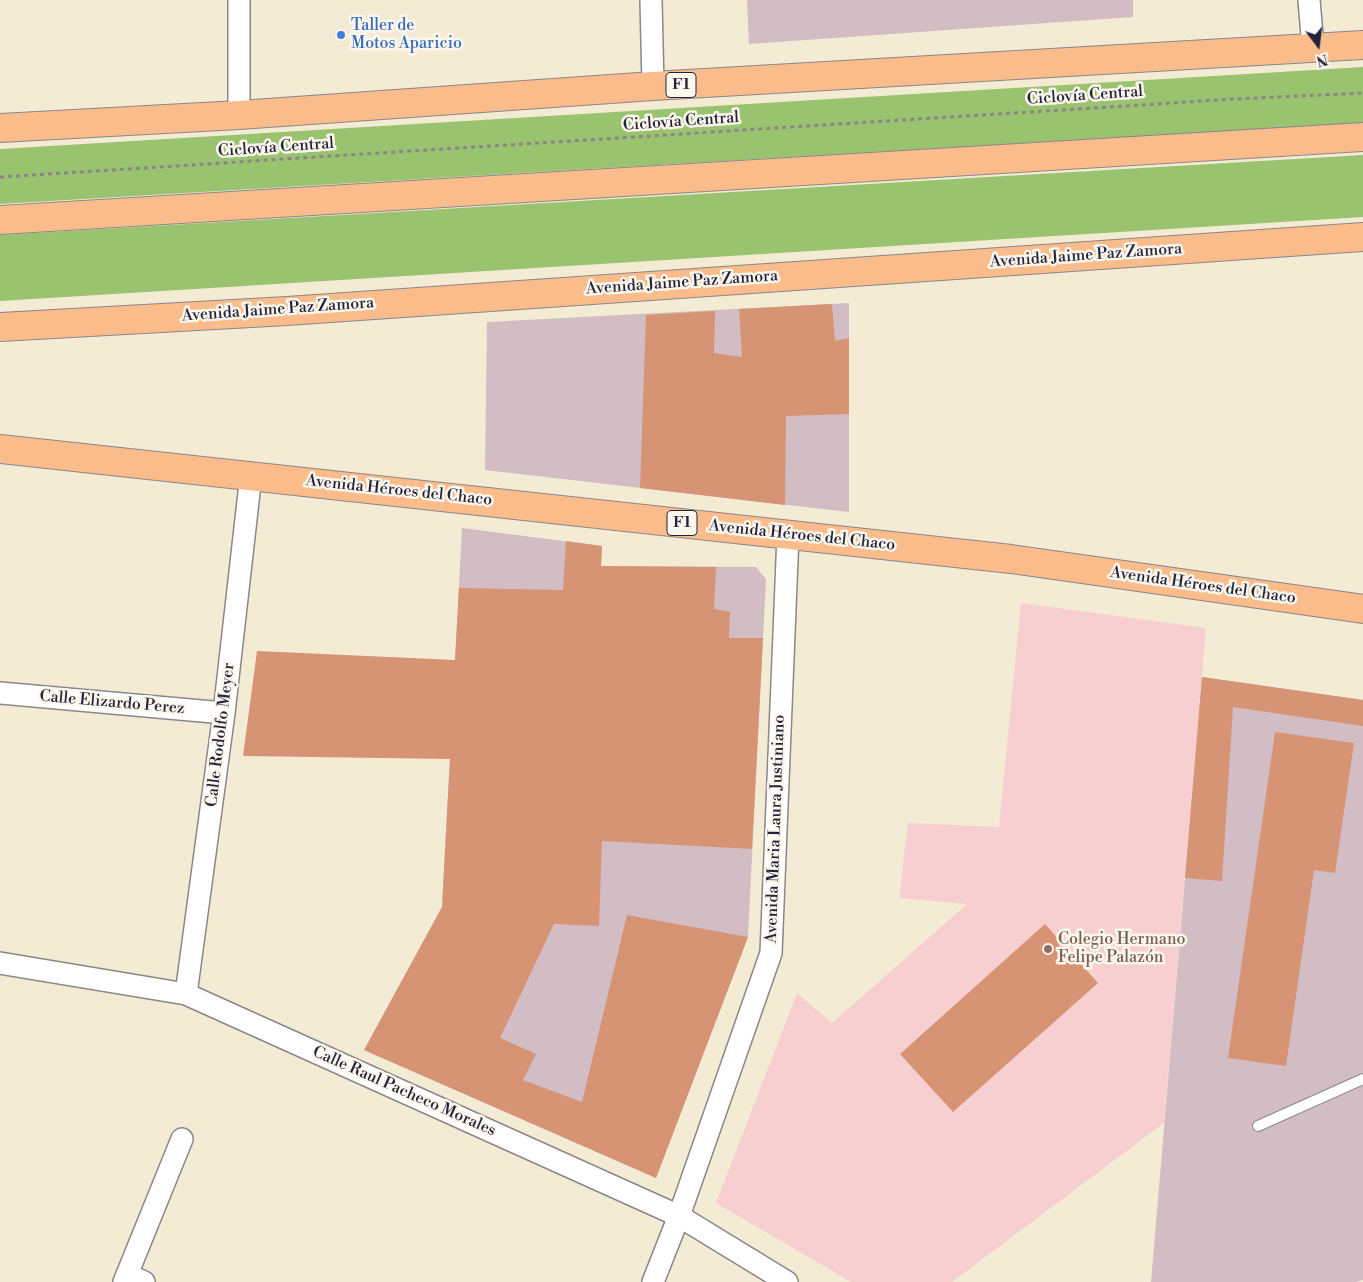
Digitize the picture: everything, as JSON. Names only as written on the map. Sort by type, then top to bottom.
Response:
[{"type":"main road","name":"F1","points":[[0,128],[240,115],[653,86],[1363,45]]},
{"type":"main road","points":[[0,220],[1363,137]]},
{"type":"main road","name":"Avenida Jaime Paz Zamora","points":[[0,326],[297,310],[1363,237]]},
{"type":"main road","name":"Avenida Héroes del Chaco","points":[[0,449],[1011,559],[1363,609]]},
{"type":"street","points":[[239,0],[240,115]]},
{"type":"street","points":[[651,0],[653,86]]},
{"type":"street","points":[[1309,0],[1313,47]]},
{"type":"street","name":"Calle Rodolfo Meyer","points":[[186,994],[224,713],[251,475]]},
{"type":"street","name":"Avenida Maria Laura Justiniano","points":[[653,1282],[679,1216],[772,953],[788,535]]},
{"type":"street","name":"Calle Elizardo Perez","points":[[0,693],[224,713]]},
{"type":"street","name":"Calle Raul Pacheco Morales","points":[[0,964],[186,994],[679,1216],[787,1282]]},
{"type":"street","points":[[132,1280],[182,1139]]},
{"type":"lane","points":[[1258,1126],[1363,1078]]},
{"type":"path","name":"Ciclovía Central","points":[[0,177],[1235,99],[1363,93]]},
{"type":"shaded area","points":[[747,0],[1133,0],[1133,17],[749,44]]},
{"type":"shaded area","points":[[849,303],[849,512],[485,470],[487,322]]},
{"type":"shaded area","points":[[462,528],[602,546],[601,566],[756,567],[766,579],[748,937],[656,1178],[364,1050],[442,907]]},
{"type":"shaded area","name":"Colegio Hermano Felipe Palazón","points":[[1021,603],[1206,628],[1164,1123],[952,1282],[851,1282],[716,1203],[797,993],[832,1023],[967,904],[899,898],[908,823],[999,827]]},
{"type":"shaded area","points":[[1202,677],[1363,700],[1363,1280],[1356,1282],[1151,1282]]},
{"type":"green space","points":[[1363,67],[1363,123],[0,204],[0,149]]},
{"type":"green space","points":[[1363,155],[1363,217],[0,301],[0,235]]},
{"type":"building","points":[[832,304],[835,341],[849,338],[849,414],[786,416],[785,505],[640,488],[646,315],[715,311],[714,353],[742,357],[739,309]]},
{"type":"building","points":[[566,541],[602,546],[601,566],[716,567],[714,609],[730,612],[729,638],[763,638],[752,849],[602,841],[599,926],[554,924],[500,1038],[536,1054],[523,1080],[582,1102],[627,915],[748,937],[656,1178],[364,1050],[442,907],[450,759],[243,756],[257,651],[455,660],[459,588],[563,590]]},
{"type":"building","points":[[1202,677],[1363,700],[1363,726],[1233,707],[1222,881],[1185,878]]},
{"type":"building","points":[[1275,732],[1354,743],[1335,873],[1314,870],[1286,1066],[1228,1058]]},
{"type":"building","points":[[1045,924],[1098,983],[953,1112],[900,1054]]},
{"type":"place","name":"Taller de Motos Aparicio","points":[[341,35]]},
{"type":"place","name":"Colegio Hermano Felipe Palazón","points":[[1048,949]]}]
